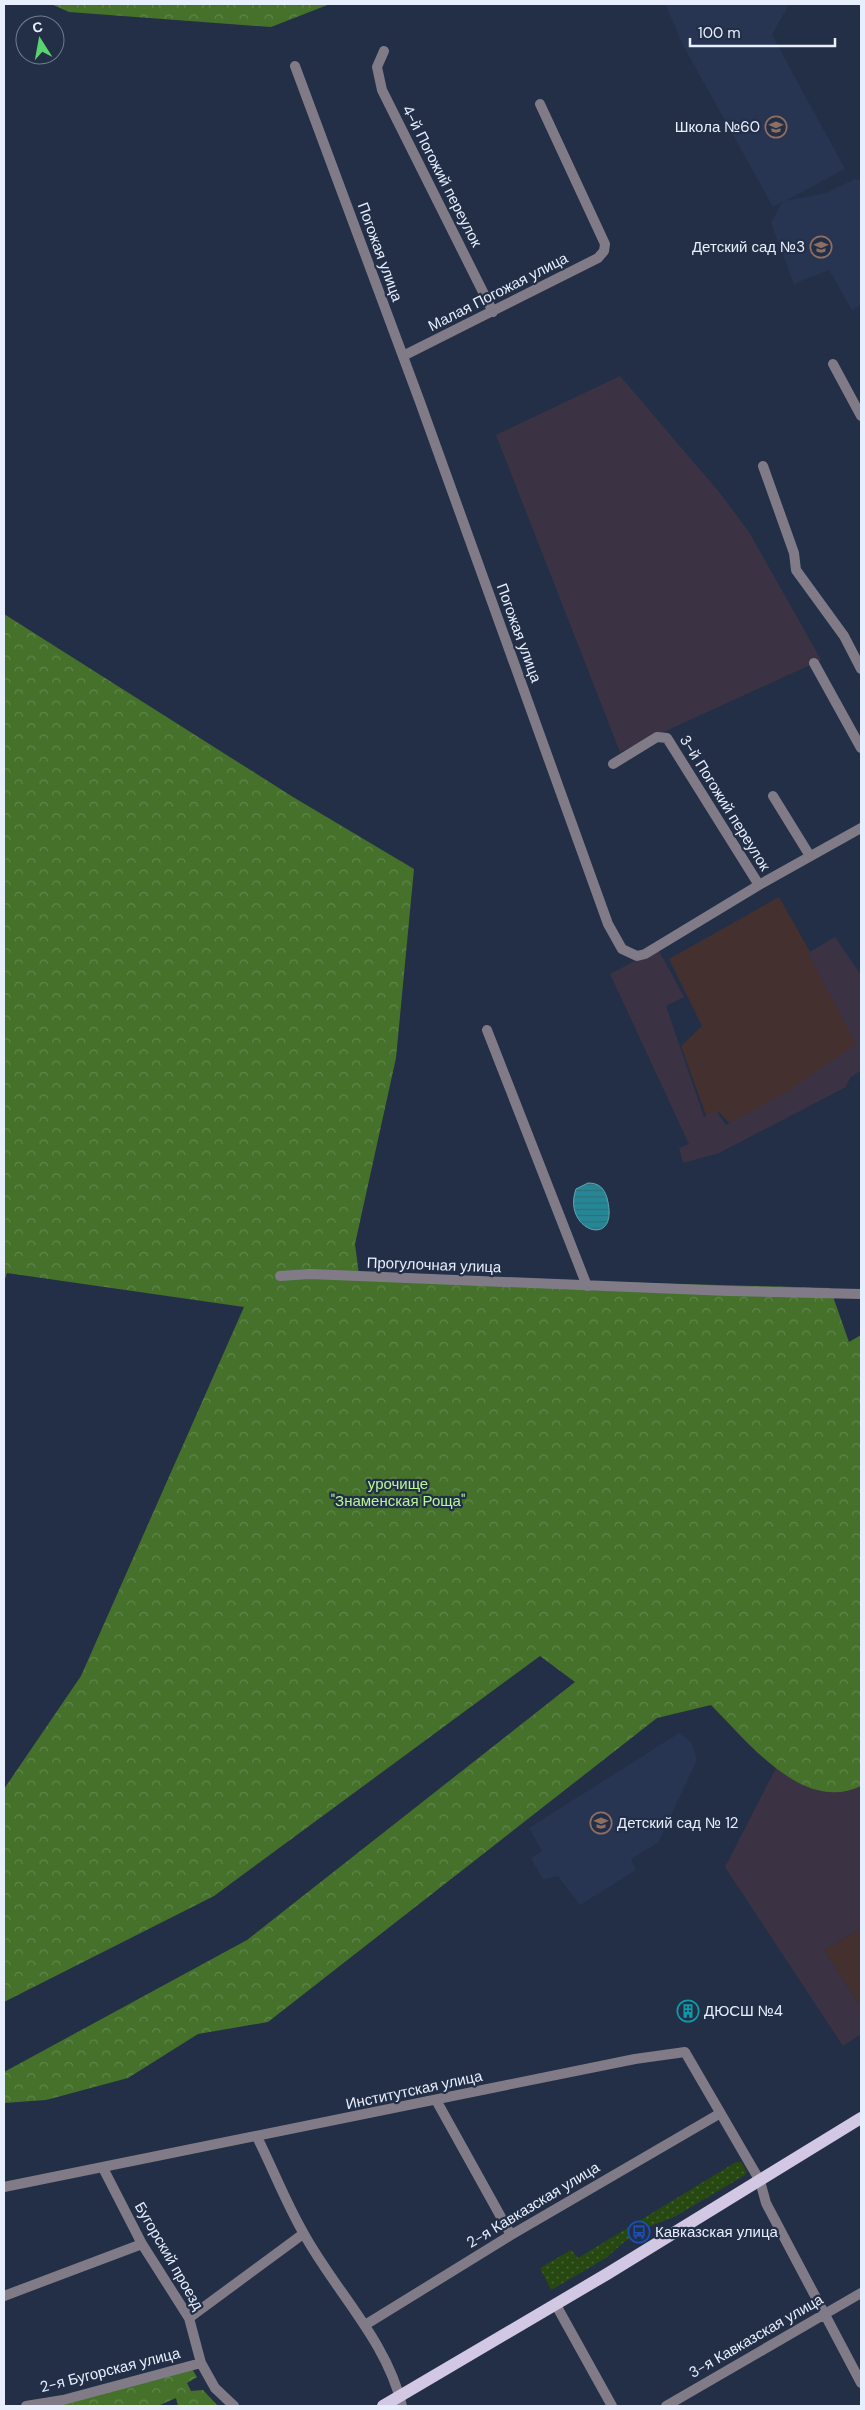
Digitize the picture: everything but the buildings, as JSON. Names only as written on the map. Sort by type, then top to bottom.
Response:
[{"type":"main road","points":[[383,2406],[401,2401],[861,2118]]},
{"type":"street","name":"4-й Погожий переулок","points":[[384,51],[378,67],[382,90],[493,312]]},
{"type":"street","name":"Погожая улица","points":[[295,66],[403,356],[604,915],[622,949],[637,956],[645,954],[759,885],[861,828]]},
{"type":"street","name":"Малая Погожая улица","points":[[403,356],[598,258],[604,251],[604,244],[540,104]]},
{"type":"street","points":[[833,364],[861,416]]},
{"type":"street","points":[[763,466],[794,553],[796,570],[844,636],[861,669]]},
{"type":"street","points":[[814,663],[861,748]]},
{"type":"street","name":"3-й Погожий переулок","points":[[613,764],[657,737],[666,738],[759,885]]},
{"type":"street","points":[[773,796],[810,856]]},
{"type":"street","points":[[487,1030],[587,1286]]},
{"type":"street","name":"Прогулочная улица","points":[[280,1276],[310,1274],[587,1286],[861,1294]]},
{"type":"street","name":"Институтская улица","points":[[4,2188],[635,2058],[685,2052],[719,2114],[760,2181],[766,2203],[861,2383]]},
{"type":"street","points":[[436,2100],[511,2235]]},
{"type":"street","name":"2-я Кавказская улица","points":[[365,2325],[511,2235],[719,2114]]},
{"type":"street","points":[[257,2137],[304,2234],[365,2325],[398,2385],[401,2401]]},
{"type":"street","name":"Бугорский проезд","points":[[103,2168],[142,2244],[189,2318],[201,2363],[215,2388],[234,2406]]},
{"type":"street","points":[[189,2318],[304,2234]]},
{"type":"street","points":[[4,2296],[142,2244]]},
{"type":"street","name":"3-я Кавказская улица","points":[[666,2406],[861,2293]]},
{"type":"street","points":[[556,2305],[612,2406]]},
{"type":"street","name":"2-я Бугорская улица","points":[[26,2406],[64,2400],[201,2363]]},
{"type":"shaded area","name":"Школа №60","points":[[665,4],[789,4],[772,35],[845,169],[785,201],[826,193],[855,179],[861,181],[861,305],[852,310],[829,270],[794,284],[771,223],[782,202],[773,207],[684,47]]},
{"type":"shaded area","points":[[620,376],[720,493],[749,532],[821,660],[620,752],[496,435]]},
{"type":"shaded area","points":[[779,897],[861,1042],[811,1079],[731,1125],[719,1112],[707,1118],[681,1046],[702,1026],[669,959]]},
{"type":"shaded area","points":[[835,937],[861,975],[861,1070],[850,1078],[846,1087],[719,1153],[683,1163],[679,1148],[689,1144],[610,974],[658,949],[684,997],[666,1006],[704,1117],[716,1111],[726,1125],[787,1092],[856,1044],[808,953]]},
{"type":"shaded area","points":[[588,1183],[600,1187],[607,1198],[609,1215],[606,1225],[599,1230],[591,1229],[576,1216],[574,1204],[576,1189]]},
{"type":"shaded area","name":"Детский сад № 12","points":[[679,1733],[691,1742],[697,1760],[658,1843],[631,1859],[636,1870],[580,1905],[558,1876],[543,1880],[531,1858],[542,1851],[529,1828]]},
{"type":"shaded area","points":[[777,1766],[861,1782],[861,1928],[824,1950],[861,2008],[861,2034],[843,2046],[725,1867]]},
{"type":"shaded area","points":[[861,1928],[861,2008],[824,1950]]},
{"type":"shaded area","points":[[736,2162],[741,2162],[747,2172],[745,2175],[676,2216],[646,2228],[624,2242],[606,2258],[551,2290],[540,2268],[571,2250],[578,2258]]},
{"type":"green space","points":[[51,4],[330,4],[271,27],[69,12]]},
{"type":"green space","name":"урочище \"Знаменская Роща\"","points":[[4,614],[293,797],[414,869],[396,1058],[355,1244],[359,1275],[830,1288],[849,1342],[861,1335],[861,1786],[839,1792],[818,1790],[798,1782],[778,1770],[759,1754],[711,1705],[657,1718],[268,2022],[198,2034],[128,2078],[46,2100],[4,2103],[4,2072],[247,1940],[575,1682],[540,1656],[214,1896],[4,2002],[4,1789],[81,1676],[244,1307],[7,1273],[4,1282]]},
{"type":"green space","points":[[192,2369],[197,2377],[187,2383],[191,2391],[203,2390],[218,2406],[178,2406],[176,2398],[160,2405],[149,2406],[45,2406]]},
{"type":"place","name":"Школа №60","points":[[776,127]]},
{"type":"place","name":"Детский сад №3","points":[[821,247]]},
{"type":"place","name":"Детский сад № 12","points":[[601,1823]]},
{"type":"place","name":"ДЮСШ №4","points":[[688,2011]]},
{"type":"place","name":"Кавказская улица","points":[[639,2232]]}]
